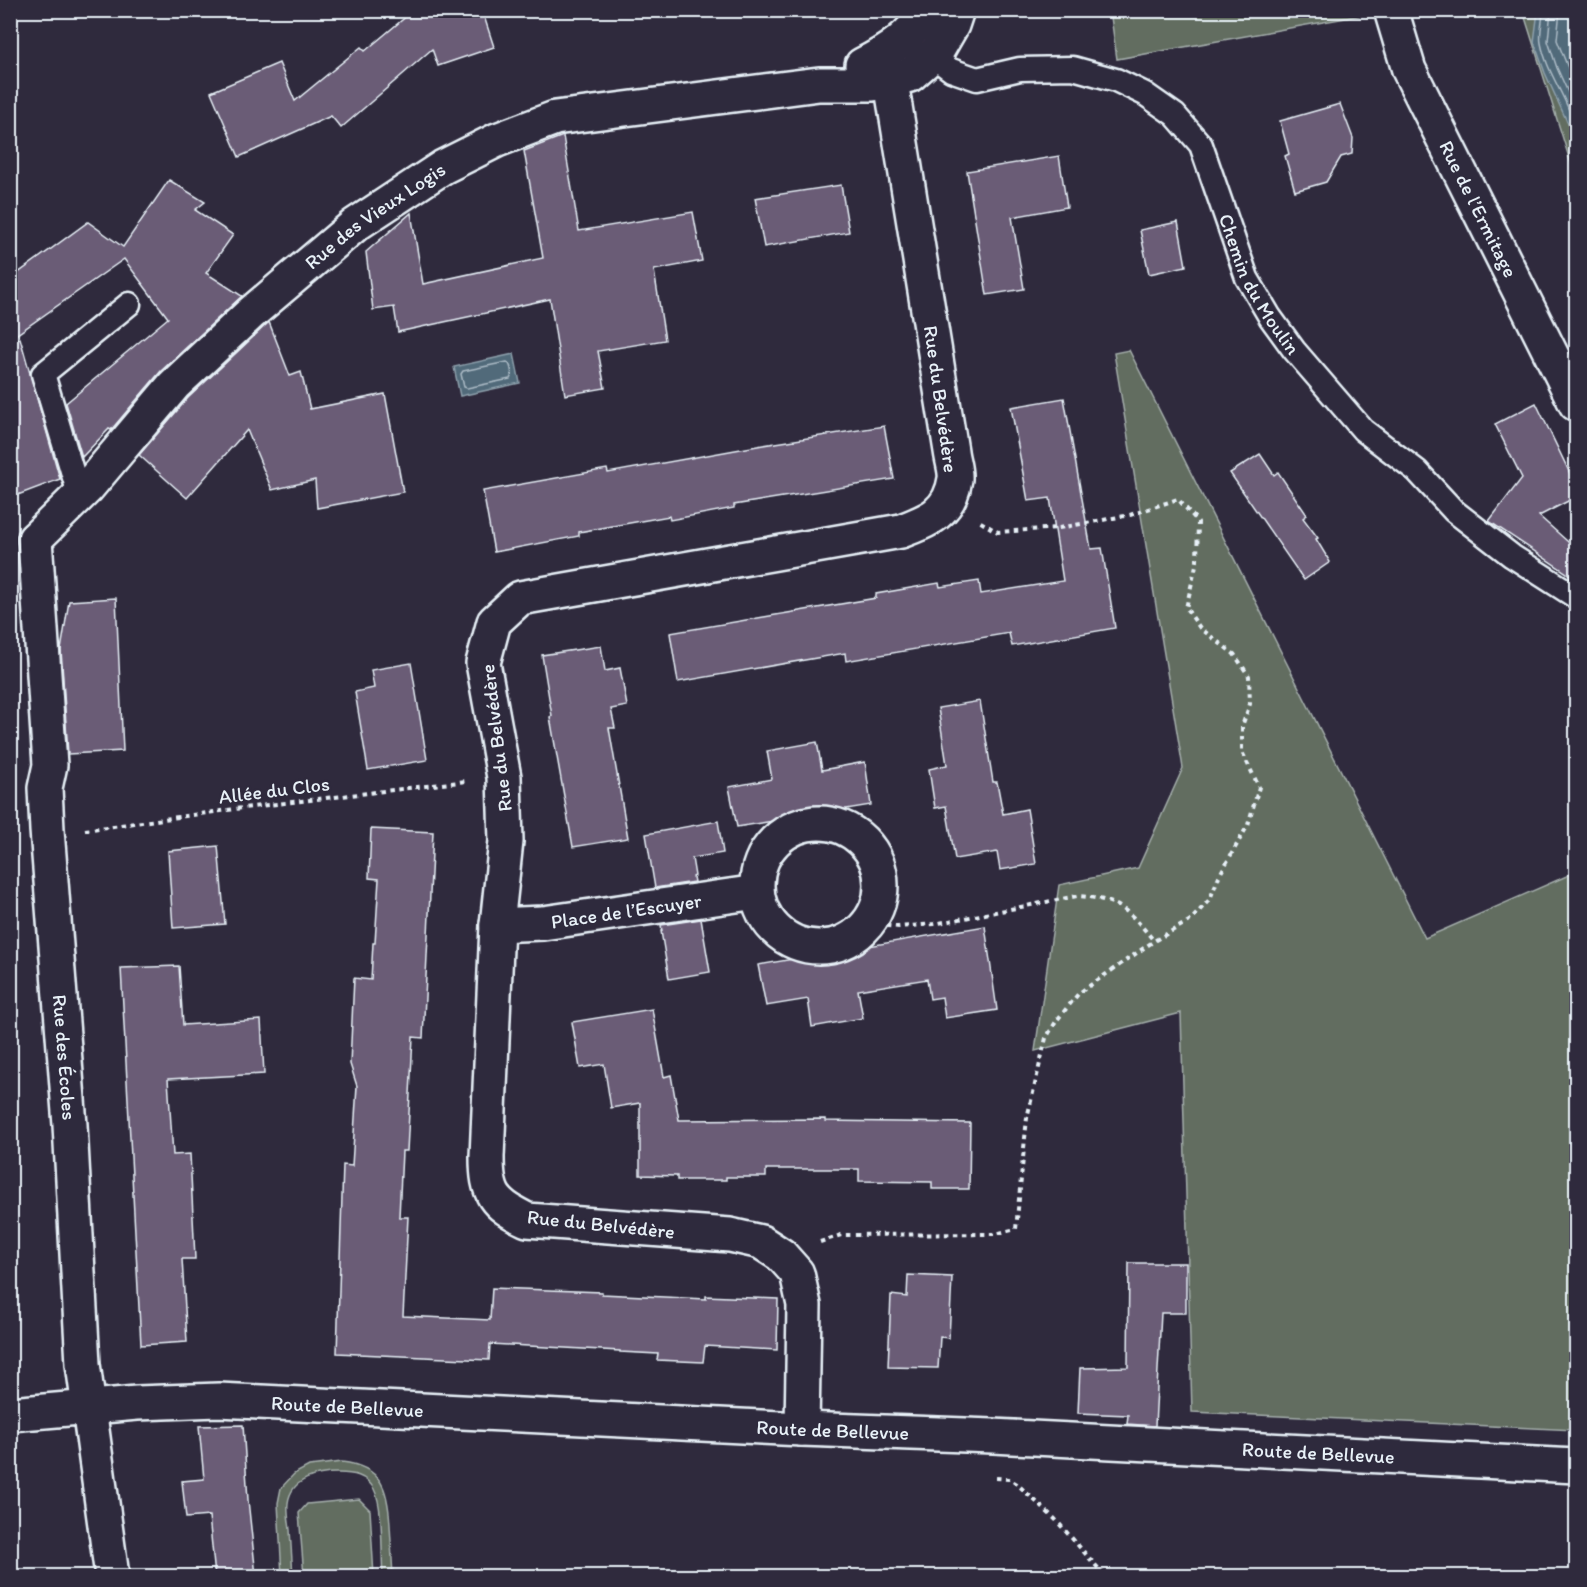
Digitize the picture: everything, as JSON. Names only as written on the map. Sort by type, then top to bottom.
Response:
[{"type":"street","points":[[886,68],[928,10]]},
{"type":"street","name":"Rue des Vieux Logis","points":[[23,537],[87,488],[174,385],[250,315],[356,225],[443,167],[497,140],[555,118],[819,84],[873,84],[886,68],[910,75],[937,51],[957,10]]},
{"type":"street","name":"Rue de l’Ermitage","points":[[1391,10],[1408,70],[1576,404]]},
{"type":"street","name":"Rue du Belvédère","points":[[802,1429],[804,1305],[797,1273],[781,1255],[761,1242],[730,1235],[527,1220],[506,1210],[493,1196],[487,1177],[487,1157],[496,925],[506,841],[504,777],[483,663],[494,622],[520,598],[901,531],[928,521],[946,504],[955,478],[886,68]]},
{"type":"street","name":"Rue des Écoles","points":[[23,537],[50,765],[45,788],[47,830],[70,1125],[84,1365],[112,1576]]},
{"type":"street","points":[[829,824],[859,837],[870,849],[878,863],[881,879],[881,896],[868,924],[856,936],[841,944],[825,947],[809,947],[793,942],[779,933],[768,922],[760,907],[757,892],[757,875],[762,860],[771,846],[783,834],[805,825],[829,824]]},
{"type":"street","name":"Place de l’Escuyer","points":[[496,925],[543,923],[757,892]]},
{"type":"street","name":"Route de Bellevue","points":[[10,1414],[137,1402],[219,1400],[1576,1466]]},
{"type":"lane","name":"Chemin du Moulin","points":[[932,56],[951,70],[977,79],[1020,69],[1073,68],[1116,80],[1145,94],[1175,115],[1201,145],[1247,278],[1294,350],[1363,430],[1417,471],[1454,511],[1512,556],[1576,597]]},
{"type":"lane","points":[[79,494],[43,374],[129,304]]},
{"type":"path","points":[[781,1255],[841,1235],[995,1234],[1016,1229],[1027,1118],[1046,1038],[1079,993],[1154,941],[1191,920],[1210,899],[1219,876],[1248,825],[1259,788],[1242,752],[1242,726],[1250,704],[1249,676],[1234,654],[1200,628],[1186,608],[1197,561],[1198,522],[1178,499],[1130,515],[1059,528],[998,531],[946,504]]},
{"type":"path","name":"Allée du Clos","points":[[47,830],[86,830],[235,809],[504,777]]},
{"type":"path","points":[[868,924],[899,927],[934,924],[1077,896],[1096,897],[1115,903],[1136,919],[1154,941]]},
{"type":"path","points":[[996,1478],[1009,1479],[1024,1491],[1055,1519],[1105,1576]]},
{"type":"green space","points":[[1110,10],[1385,11],[1117,59]]},
{"type":"green space","points":[[1523,11],[1576,11],[1576,180]]},
{"type":"green space","points":[[1129,350],[1425,938],[1576,872],[1576,1430],[1192,1412],[1181,1013],[1035,1051],[1059,885],[1138,868],[1183,768],[1114,353]]},
{"type":"green space","points":[[342,1462],[366,1469],[374,1474],[384,1490],[389,1512],[393,1576],[383,1576],[381,1519],[374,1489],[371,1484],[359,1476],[338,1473],[322,1474],[307,1479],[294,1488],[290,1495],[288,1510],[293,1576],[282,1576],[278,1503],[281,1488],[294,1474],[309,1466]]},
{"type":"green space","points":[[359,1499],[370,1510],[374,1576],[304,1576],[299,1513],[307,1504]]},
{"type":"water","points":[[1538,11],[1576,11],[1576,164],[1569,126],[1534,42]]},
{"type":"water","points":[[514,354],[520,383],[460,396],[454,367]]},
{"type":"building","points":[[414,10],[482,10],[494,47],[438,66],[432,49],[341,128],[331,116],[239,157],[211,92],[279,63],[295,101],[361,47],[365,51]]},
{"type":"building","points":[[1340,104],[1353,138],[1352,154],[1341,157],[1326,182],[1295,191],[1285,156],[1289,154],[1280,121]]},
{"type":"building","points":[[563,136],[579,231],[693,212],[702,261],[654,270],[665,340],[598,351],[605,388],[565,395],[550,299],[398,332],[394,307],[373,310],[366,252],[411,213],[423,284],[543,258],[524,151]]},
{"type":"building","points":[[1059,156],[1067,207],[1012,217],[1024,289],[987,295],[967,171]]},
{"type":"building","points":[[169,180],[205,202],[195,210],[233,235],[206,273],[242,296],[161,371],[111,430],[109,429],[82,457],[66,403],[168,318],[124,259],[10,339],[10,279],[88,222],[123,247]]},
{"type":"building","points":[[841,185],[849,232],[764,247],[755,198]]},
{"type":"building","points":[[1178,222],[1186,266],[1149,274],[1140,230]]},
{"type":"building","points":[[269,322],[290,376],[301,372],[310,409],[385,394],[403,492],[317,508],[315,480],[272,490],[247,430],[187,498],[139,455],[188,398]]},
{"type":"building","points":[[20,338],[60,479],[10,498],[10,339]]},
{"type":"building","points":[[1064,398],[1091,549],[1102,548],[1115,628],[1012,646],[1009,633],[846,661],[845,653],[678,682],[670,633],[876,598],[876,594],[939,583],[940,587],[979,581],[981,594],[1063,581],[1050,498],[1028,501],[1011,407]]},
{"type":"building","points":[[1536,403],[1576,486],[1576,497],[1539,516],[1576,549],[1576,579],[1489,521],[1522,478],[1495,424]]},
{"type":"building","points":[[884,426],[894,479],[734,505],[734,508],[670,520],[669,516],[579,532],[579,536],[494,552],[483,491],[607,469],[608,473]]},
{"type":"building","points":[[1260,454],[1274,475],[1278,472],[1307,515],[1303,518],[1318,538],[1316,539],[1330,562],[1304,580],[1230,473]]},
{"type":"building","points":[[116,598],[123,751],[68,754],[61,650],[69,601]]},
{"type":"building","points":[[601,646],[605,671],[620,668],[627,706],[611,709],[615,728],[609,728],[628,838],[573,847],[550,717],[552,716],[542,655]]},
{"type":"building","points":[[411,663],[427,760],[368,770],[355,692],[374,688],[371,670]]},
{"type":"building","points":[[980,701],[993,782],[997,782],[1003,814],[1027,809],[1036,864],[1000,870],[997,852],[955,859],[946,806],[935,808],[929,769],[947,765],[938,708]]},
{"type":"building","points":[[817,742],[822,770],[865,762],[871,805],[737,827],[729,787],[772,779],[767,751]]},
{"type":"building","points":[[718,821],[723,853],[692,858],[694,882],[655,888],[646,834]]},
{"type":"building","points":[[371,829],[433,832],[423,1038],[413,1037],[407,1151],[402,1151],[399,1217],[408,1217],[403,1316],[490,1320],[492,1288],[706,1299],[706,1296],[778,1299],[777,1350],[705,1346],[703,1362],[657,1360],[658,1354],[490,1344],[489,1360],[337,1353],[343,1165],[352,1166],[357,1086],[350,1064],[354,978],[371,980],[373,943],[375,943],[379,879],[369,878]]},
{"type":"building","points":[[218,846],[225,924],[173,928],[168,851]]},
{"type":"building","points":[[701,919],[710,972],[669,979],[661,925]]},
{"type":"building","points":[[985,926],[997,1010],[945,1018],[942,997],[930,999],[927,979],[858,990],[863,1018],[812,1027],[808,999],[766,1006],[758,965]]},
{"type":"building","points":[[179,966],[183,1025],[261,1020],[264,1074],[168,1079],[173,1155],[190,1154],[195,1259],[182,1259],[187,1342],[141,1345],[121,968]]},
{"type":"building","points":[[652,1009],[664,1077],[671,1075],[679,1120],[825,1119],[825,1121],[970,1123],[969,1189],[932,1189],[932,1182],[859,1181],[859,1169],[766,1169],[766,1177],[726,1177],[726,1180],[677,1180],[677,1176],[640,1175],[640,1103],[611,1108],[604,1064],[580,1068],[572,1022]]},
{"type":"building","points":[[1129,1263],[1186,1263],[1186,1313],[1161,1313],[1155,1426],[1127,1424],[1128,1415],[1078,1413],[1080,1368],[1128,1367]]},
{"type":"building","points":[[908,1275],[952,1277],[949,1338],[940,1337],[938,1368],[888,1367],[891,1295],[907,1297]]},
{"type":"building","points":[[243,1425],[256,1576],[215,1576],[209,1516],[186,1518],[182,1481],[204,1479],[199,1426]]}]
